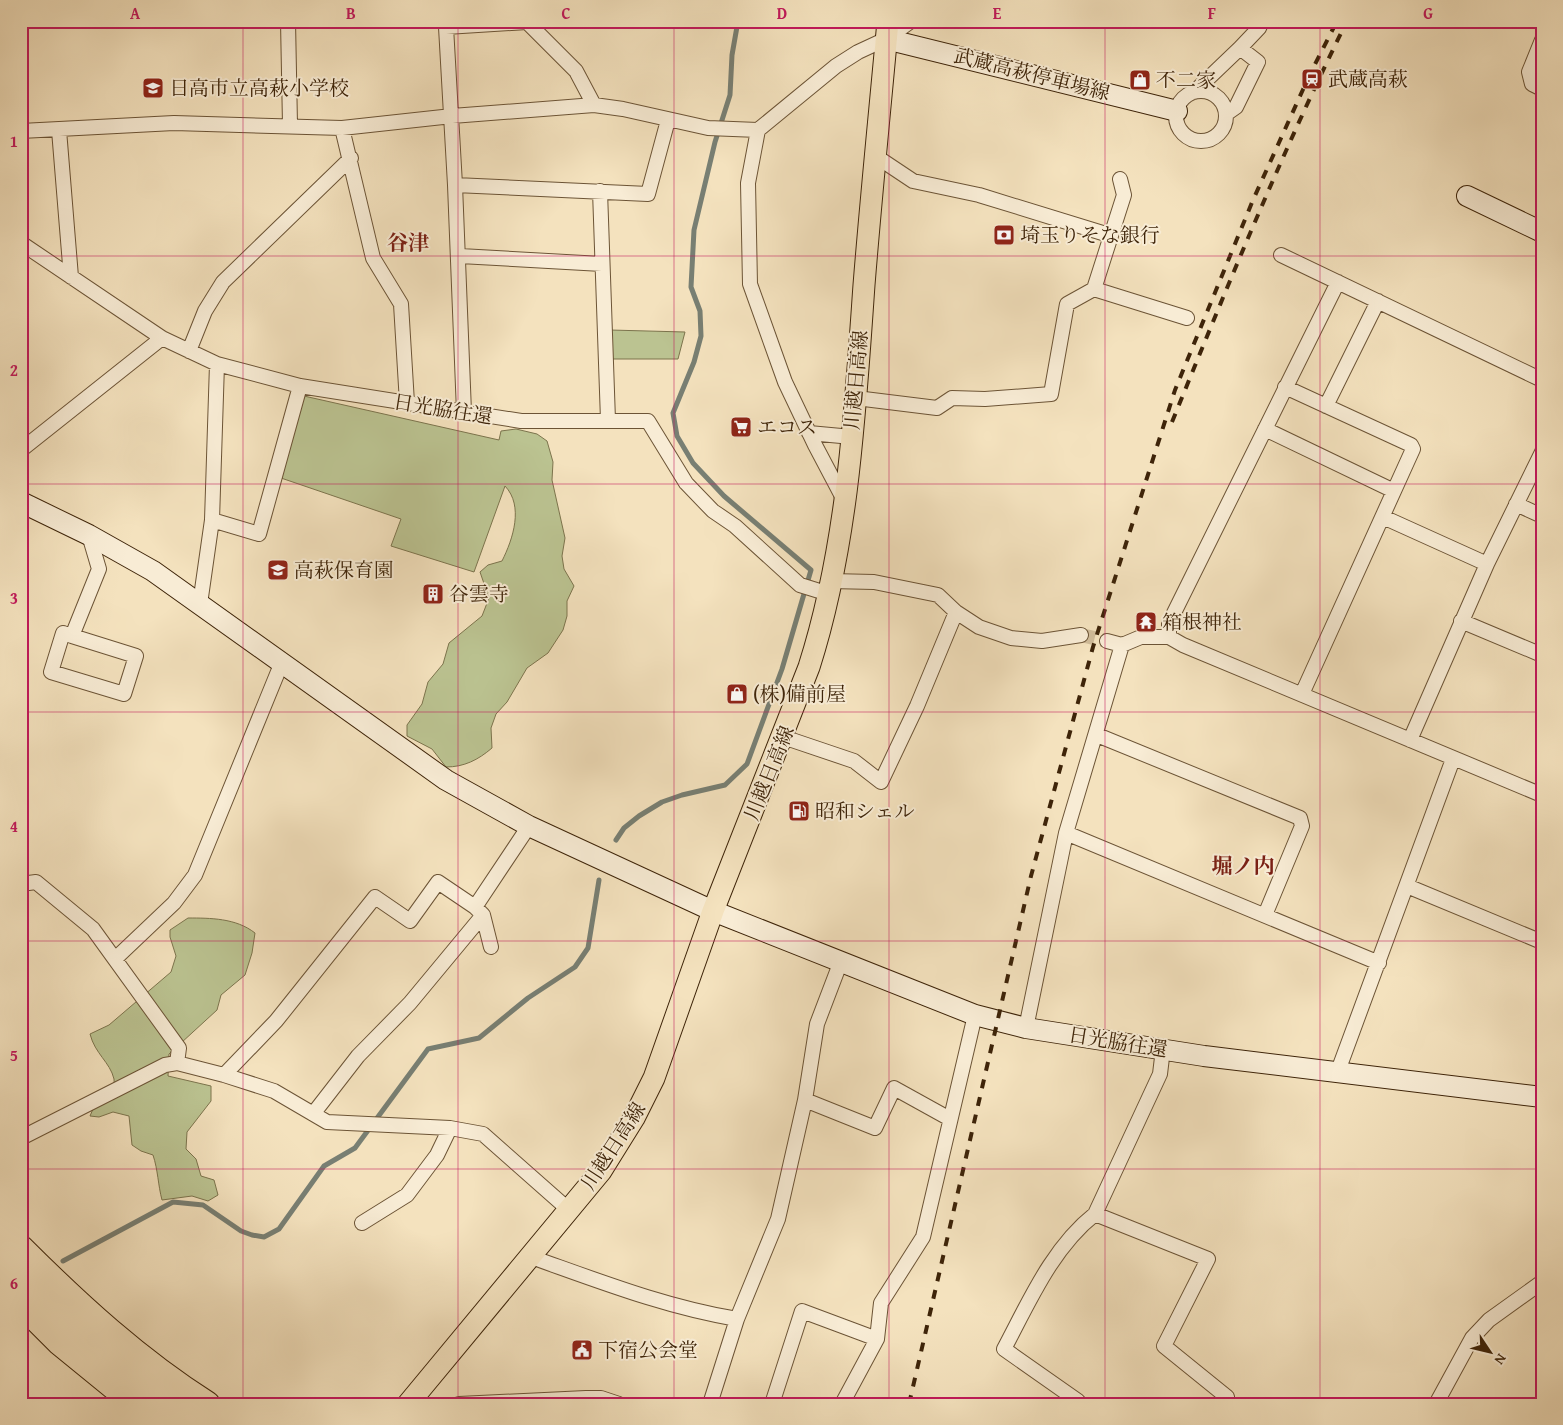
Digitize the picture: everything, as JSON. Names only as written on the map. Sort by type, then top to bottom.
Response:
[{"type":"highway","points":[[21,1248],[34,1304],[58,1362],[108,1404]]},
{"type":"highway","points":[[34,1304],[59,1342],[135,1404]]},
{"type":"highway","points":[[34,1304],[172,1404]]},
{"type":"highway","points":[[34,1304],[139,1356],[207,1404]]},
{"type":"main road","name":"川越日高線","points":[[408,1404],[601,1171],[634,1118],[654,1078],[766,764],[783,737],[819,636],[825,588],[844,500],[852,437],[874,155],[887,30]]},
{"type":"street","points":[[288,21],[290,125]]},
{"type":"street","points":[[844,500],[809,434],[785,382],[750,284],[748,182],[758,130],[836,66],[887,30],[911,21]]},
{"type":"street","points":[[1194,92],[1209,92],[1215,96],[1220,100],[1226,114],[1222,129],[1217,135],[1202,141],[1187,137],[1177,124],[1177,111],[1181,101],[1194,92],[1240,48],[1262,21]]},
{"type":"street","points":[[464,412],[460,256],[446,27],[526,22],[576,71],[594,105]]},
{"type":"street","name":"武蔵高萩停車場線","points":[[887,30],[1177,111]]},
{"type":"street","points":[[1542,40],[1529,72],[1532,84],[1542,89]]},
{"type":"street","points":[[1226,114],[1236,107],[1258,62],[1240,48]]},
{"type":"street","points":[[21,131],[174,124],[290,125],[342,128],[452,116],[594,105],[623,109],[708,128],[758,130]]},
{"type":"street","points":[[455,185],[648,194],[668,120]]},
{"type":"street","points":[[342,128],[351,158],[373,258],[401,304],[407,403]]},
{"type":"street","points":[[59,130],[71,277]]},
{"type":"street","points":[[874,155],[913,181],[980,195],[1110,235]]},
{"type":"street","points":[[189,351],[204,311],[224,282],[351,158]]},
{"type":"street","points":[[856,398],[937,408],[952,398],[985,399],[1051,394],[1067,304],[1094,289],[1124,194],[1120,179]]},
{"type":"street","points":[[600,191],[608,420]]},
{"type":"street","points":[[1467,196],[1542,232]]},
{"type":"street","name":"日光脇往還","points":[[21,243],[162,338],[217,364],[300,386],[521,421],[648,421],[686,482],[714,512],[735,526],[800,585],[825,588],[874,582],[938,595],[956,612],[978,628],[1011,638],[1042,641],[1081,635]]},
{"type":"street","points":[[1281,255],[1542,380]]},
{"type":"street","points":[[460,256],[602,264]]},
{"type":"street","points":[[1169,637],[1169,623],[1338,282]]},
{"type":"street","points":[[1094,289],[1187,318]]},
{"type":"street","points":[[1326,406],[1378,301]]},
{"type":"street","points":[[21,450],[162,338]]},
{"type":"street","points":[[200,604],[212,520],[217,364]]},
{"type":"street","points":[[212,520],[259,534],[300,386]]},
{"type":"street","points":[[1285,386],[1411,445],[1413,449],[1302,694]]},
{"type":"street","points":[[1265,429],[1394,491]]},
{"type":"street","points":[[809,434],[852,437]]},
{"type":"street","points":[[1410,740],[1487,564],[1542,452]]},
{"type":"street","name":"日光脇往還","points":[[21,502],[89,535],[153,570],[446,780],[529,826],[713,911],[975,1015],[1026,1028],[1163,1050],[1542,1097]]},
{"type":"street","points":[[1516,504],[1542,516]]},
{"type":"street","points":[[1383,516],[1487,564]]},
{"type":"street","points":[[72,636],[99,569],[89,535]]},
{"type":"street","points":[[783,737],[854,762],[881,782],[917,706],[956,612]]},
{"type":"street","points":[[1461,621],[1542,655]]},
{"type":"street","points":[[63,633],[72,636],[136,656],[124,694],[51,672],[63,633]]},
{"type":"street","points":[[1107,642],[1122,645],[1142,637],[1169,637],[1183,645],[1542,795]]},
{"type":"street","points":[[1026,1028],[1066,833],[1097,735],[1122,645]]},
{"type":"street","points":[[115,959],[174,902],[195,875],[282,662]]},
{"type":"street","points":[[1097,735],[1300,818],[1302,826],[1265,916]]},
{"type":"street","points":[[1338,1071],[1453,759]]},
{"type":"street","points":[[313,1114],[358,1056],[410,1003],[479,911],[529,826]]},
{"type":"street","points":[[1066,833],[1379,964]]},
{"type":"street","points":[[21,884],[36,882],[93,929],[178,1048],[177,1063]]},
{"type":"street","points":[[224,1075],[276,1021],[375,897],[410,921],[438,882],[479,911],[491,947]]},
{"type":"street","points":[[1407,886],[1542,942]]},
{"type":"street","points":[[710,1404],[737,1319],[778,1219],[805,1100],[817,1024],[841,961]]},
{"type":"street","points":[[842,1404],[877,1339],[881,1303],[923,1237],[975,1015]]},
{"type":"street","points":[[1076,1404],[1078,1401],[1004,1349],[1044,1276],[1076,1229],[1096,1214],[1160,1074],[1163,1050]]},
{"type":"street","points":[[21,1138],[164,1065],[177,1063],[224,1075],[274,1091],[327,1122],[450,1128],[483,1134],[569,1210]]},
{"type":"street","points":[[805,1100],[875,1128],[894,1088],[950,1119]]},
{"type":"street","points":[[362,1224],[407,1195],[437,1155],[450,1128]]},
{"type":"street","points":[[1096,1214],[1208,1259],[1164,1346],[1227,1396],[1223,1404]]},
{"type":"street","points":[[531,1257],[665,1303],[692,1311],[737,1319]]},
{"type":"street","points":[[1436,1404],[1472,1338],[1489,1320],[1542,1282]]},
{"type":"street","points":[[772,1404],[802,1311],[877,1339]]},
{"type":"street","points":[[459,1404],[586,1398],[601,1398],[619,1404]]},
{"type":"green space","points":[[610,330],[685,332],[678,359],[610,359]]},
{"type":"green space","points":[[304,396],[499,440],[501,431],[516,429],[537,434],[547,441],[553,462],[552,480],[565,538],[562,556],[564,569],[574,586],[567,601],[567,616],[563,630],[548,653],[527,668],[507,702],[496,714],[491,728],[492,748],[470,762],[459,766],[446,767],[432,749],[407,736],[407,725],[422,704],[428,682],[443,664],[449,643],[482,616],[489,598],[480,572],[488,565],[502,561],[510,543],[515,523],[514,503],[511,494],[505,486],[474,572],[391,546],[401,519],[281,478]]},
{"type":"green space","points":[[188,918],[214,919],[240,924],[255,933],[252,953],[245,975],[221,995],[217,1010],[169,1054],[168,1076],[211,1086],[211,1101],[187,1132],[186,1149],[196,1159],[201,1176],[214,1180],[218,1195],[208,1201],[192,1196],[162,1200],[153,1155],[141,1151],[132,1145],[129,1116],[113,1112],[99,1117],[90,1116],[93,1109],[112,1099],[114,1079],[95,1047],[90,1034],[109,1025],[171,972],[176,956],[170,937],[170,930]]},
{"type":"waterway","points":[[616,840],[624,828],[662,802],[682,795],[725,785],[747,764],[782,669],[811,570],[724,496],[693,463],[677,436],[673,413],[694,362],[701,336],[700,311],[691,287],[694,230],[715,142],[730,95],[732,55],[738,21]]},
{"type":"waterway","points":[[63,1261],[173,1202],[203,1205],[241,1231],[252,1235],[264,1237],[279,1229],[324,1166],[355,1148],[428,1049],[479,1038],[528,998],[575,967],[588,948],[599,880]]},
{"type":"tunnel","points":[[1081,635],[1107,641]]},
{"type":"railway","points":[[909,1404],[1031,876],[1093,647],[1175,390],[1253,200],[1310,74],[1337,21]]},
{"type":"railway","points":[[1172,422],[1234,270],[1300,120],[1347,21]]},
{"type":"place","name":"武蔵高萩","points":[[1312,79]]},
{"type":"place","name":"不二家","points":[[1140,80]]},
{"type":"place","name":"日高市立高萩小学校","points":[[153,88]]},
{"type":"place","name":"埼玉りそな銀行","points":[[1004,235]]},
{"type":"place","name":"エコス","points":[[741,427]]},
{"type":"place","name":"高萩保育園","points":[[278,570]]},
{"type":"place","name":"谷雲寺","points":[[433,594]]},
{"type":"place","name":"箱根神社","points":[[1146,622]]},
{"type":"place","name":"(株)備前屋","points":[[737,694]]},
{"type":"place","name":"昭和シェル","points":[[799,811]]},
{"type":"place","name":"下宿公会堂","points":[[582,1350]]},
{"type":"district","name":"谷津","points":[[408,243]]},
{"type":"district","name":"堀ノ内","points":[[1243,866]]}]
